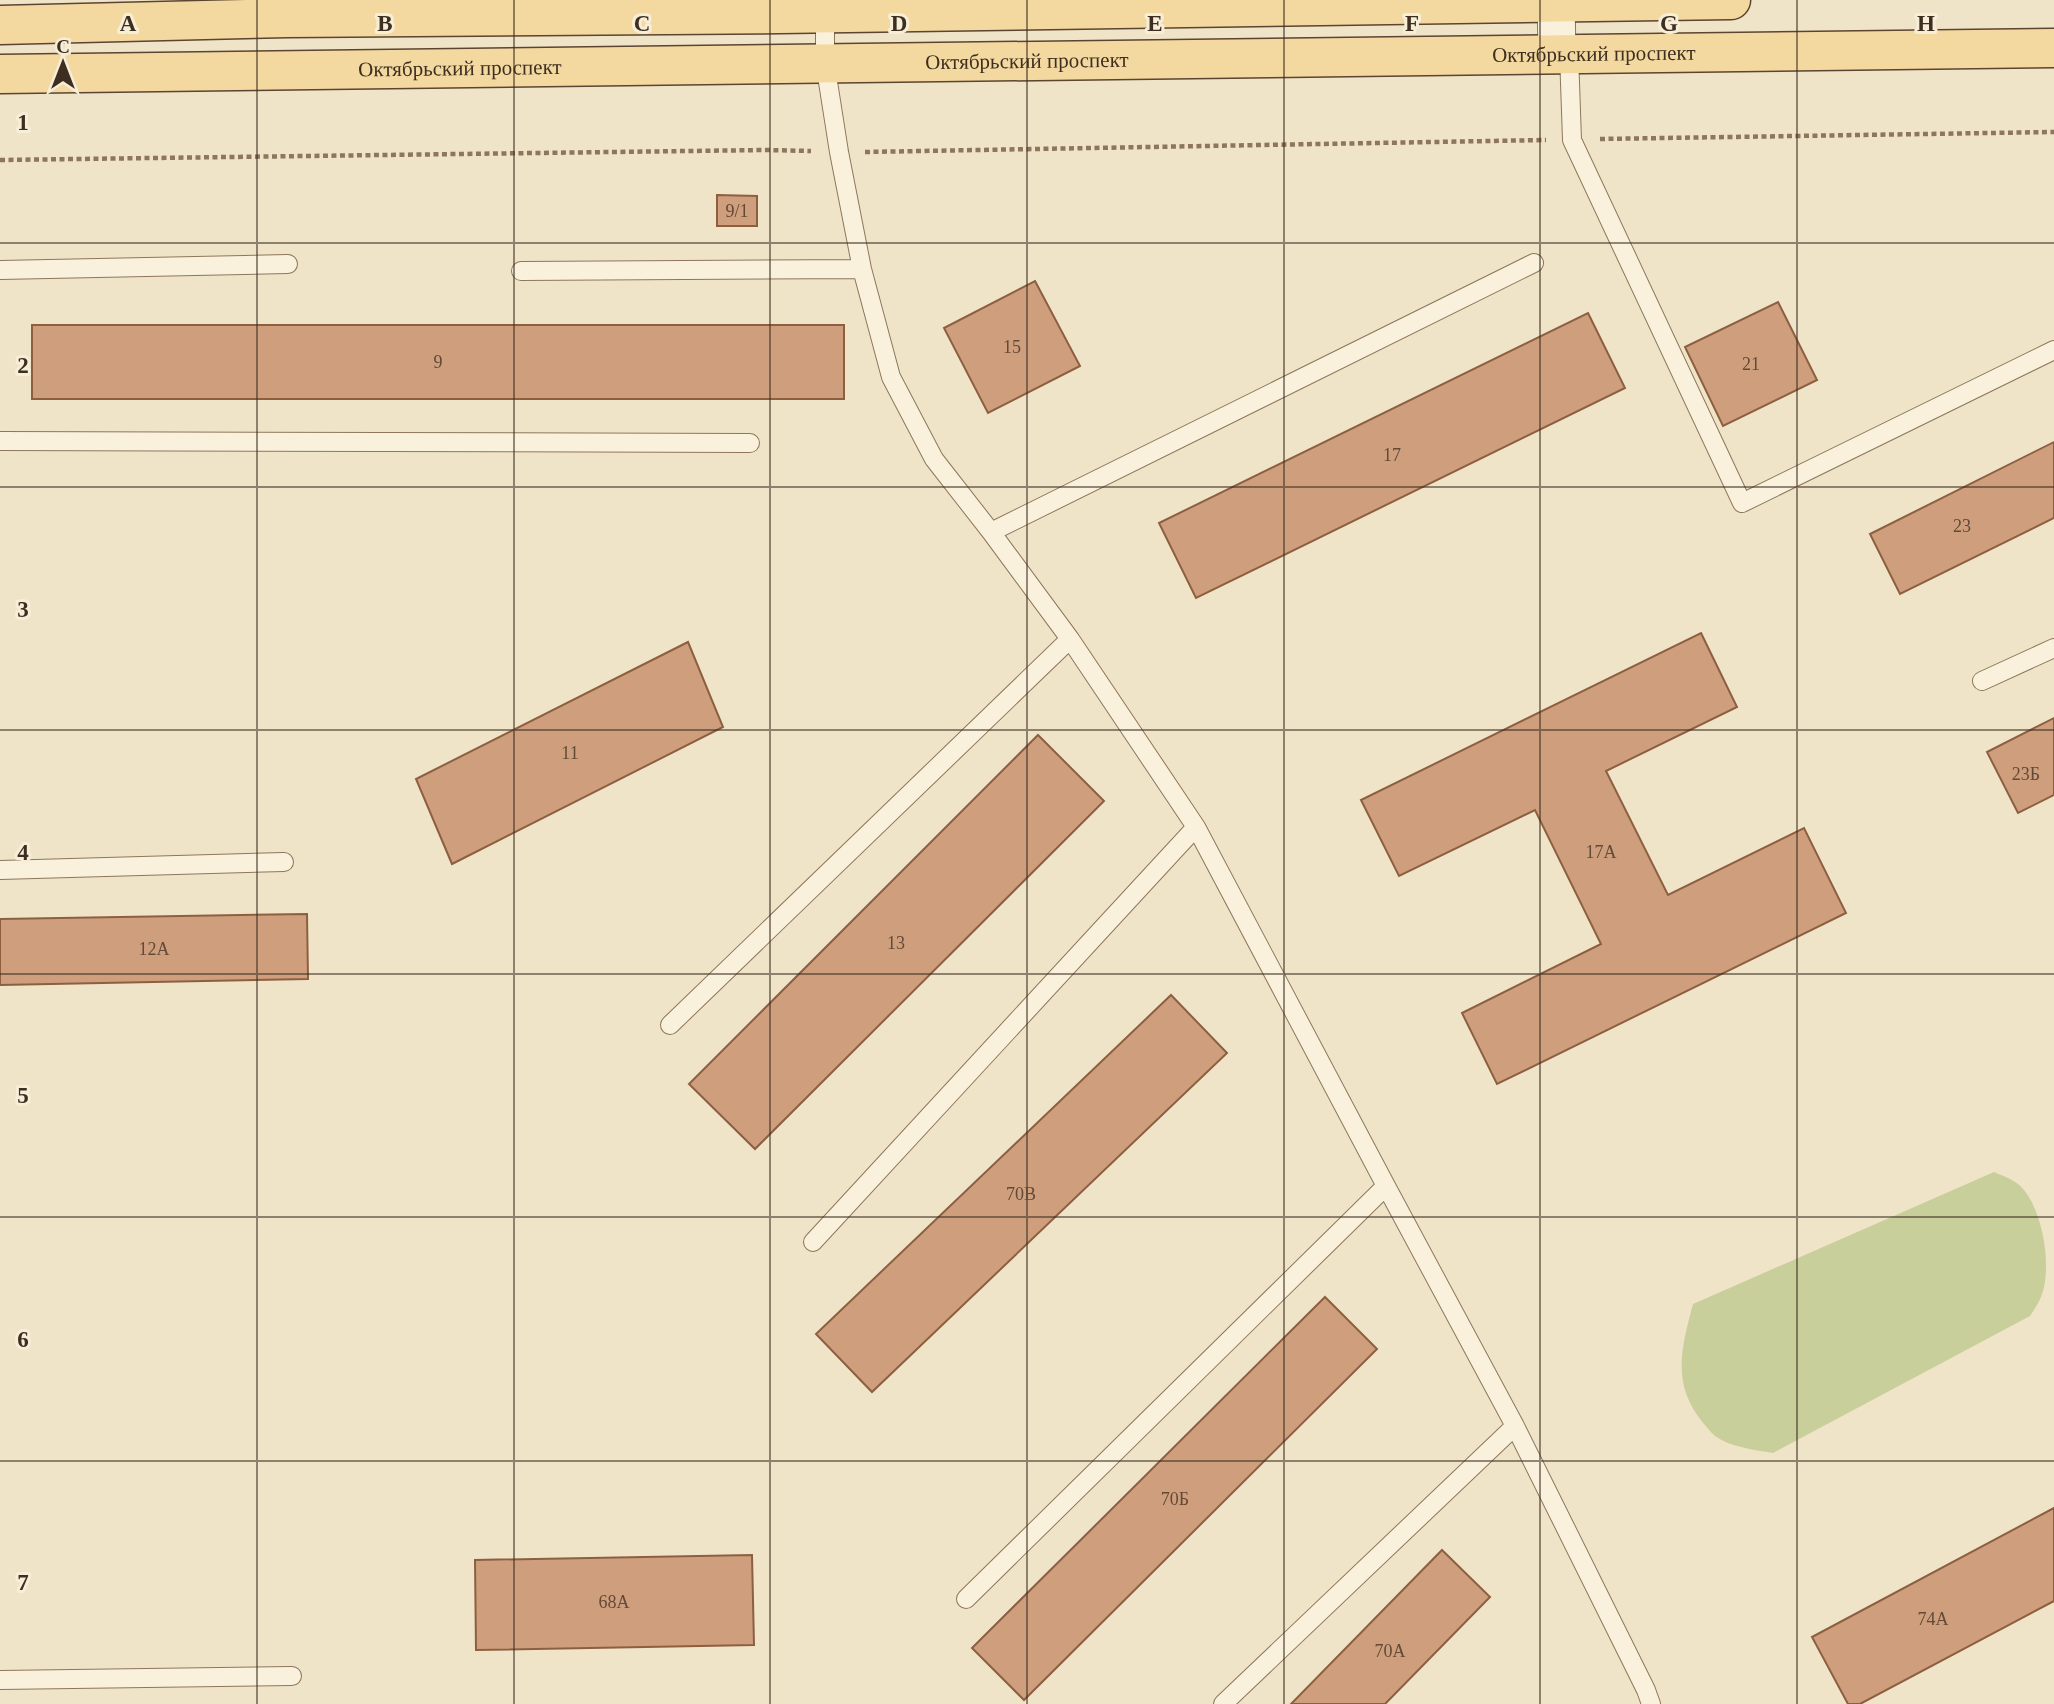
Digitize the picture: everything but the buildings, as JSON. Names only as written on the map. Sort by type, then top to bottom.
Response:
[{"type":"main road","points":[[0,25],[287,9],[779,7],[825,14],[1731,0]]},
{"type":"main road","name":"Октябрьский проспект","points":[[0,74],[2054,48]]},
{"type":"street","points":[[1556,1],[1563,54]]},
{"type":"lane","points":[[825,14],[825,63],[839,152],[862,270],[891,377],[934,459],[1070,639],[1196,827],[1515,1426],[1651,1704]]},
{"type":"lane","points":[[1563,54],[1572,140],[1742,503],[2054,350]]},
{"type":"lane","points":[[991,532],[1534,263]]},
{"type":"lane","points":[[0,270],[288,264]]},
{"type":"lane","points":[[522,271],[862,270]]},
{"type":"lane","points":[[0,441],[750,443]]},
{"type":"lane","points":[[670,1025],[1070,639]]},
{"type":"lane","points":[[1982,681],[2054,648]]},
{"type":"lane","points":[[813,1242],[1196,827]]},
{"type":"lane","points":[[0,870],[284,862]]},
{"type":"lane","points":[[966,1599],[1386,1186]]},
{"type":"lane","points":[[1223,1704],[1515,1426]]},
{"type":"lane","points":[[0,1680],[292,1676]]},
{"type":"path","points":[[0,160],[765,150],[839,152],[2054,132]]},
{"type":"green space","points":[[1994,1172],[2018,1184],[2034,1206],[2039,1221],[2046,1254],[2046,1270],[2041,1297],[2030,1316],[1773,1453],[1735,1445],[1712,1433],[1694,1409],[1683,1381],[1683,1351],[1693,1304]]}]
